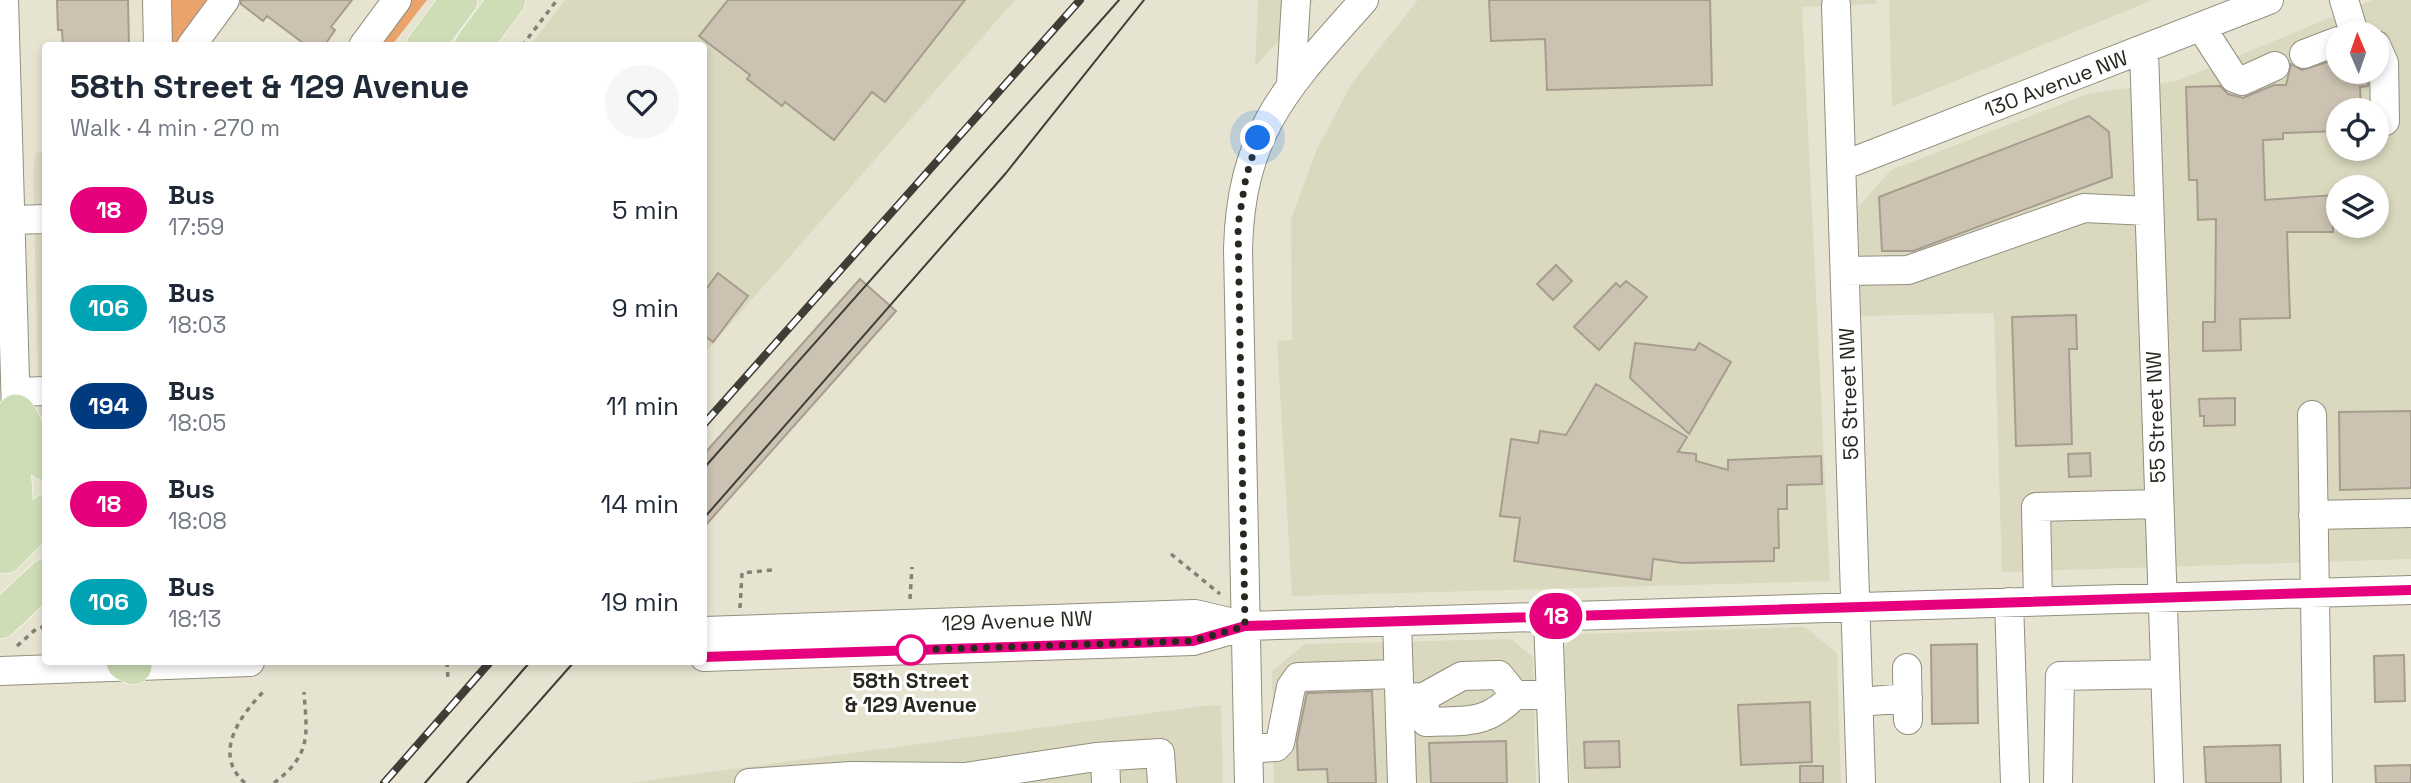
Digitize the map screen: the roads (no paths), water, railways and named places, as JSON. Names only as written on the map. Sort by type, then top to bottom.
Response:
[{"type":"main road","points":[[428,42],[459,0]]},
{"type":"main road","points":[[475,42],[507,0]]},
{"type":"main road","points":[[17,402],[31,449],[42,459]]},
{"type":"main road","points":[[8,551],[10,431],[17,402]]},
{"type":"main road","points":[[8,551],[42,517]]},
{"type":"main road","points":[[12,630],[42,583]]},
{"type":"street","points":[[4,0],[5,144],[12,220],[8,348],[17,402],[42,393]]},
{"type":"street","points":[[157,0],[158,42]]},
{"type":"street","points":[[194,42],[225,0]]},
{"type":"street","points":[[366,42],[397,0]]},
{"type":"street","points":[[1291,83],[1296,0]]},
{"type":"street","points":[[1249,783],[1238,225],[1246,177],[1258,138],[1269,115],[1291,83],[1364,0]]},
{"type":"street","name":"130 Avenue NW","points":[[1842,166],[2144,51],[2269,0]]},
{"type":"street","points":[[2344,0],[2350,21]]},
{"type":"street","name":"56 Street NW","points":[[1836,5],[1861,783]]},
{"type":"street","points":[[2201,27],[2234,78],[2242,81],[2275,66]]},
{"type":"street","points":[[2305,54],[2326,46]]},
{"type":"street","name":"55 Street NW","points":[[2144,51],[2169,783]]},
{"type":"street","points":[[1845,271],[1908,270],[2084,208],[2149,211]]},
{"type":"street","points":[[12,220],[42,219]]},
{"type":"street","points":[[2312,415],[2318,783]]},
{"type":"street","points":[[2038,601],[2036,507],[2160,504]]},
{"type":"street","points":[[2313,515],[2411,513]]},
{"type":"street","name":"129 Avenue NW","points":[[707,657],[1193,641],[1245,626],[2411,590]]},
{"type":"street","points":[[2009,603],[2015,783]]},
{"type":"street","name":"129 Avenue NW","points":[[707,631],[1195,614],[1245,626]]},
{"type":"street","points":[[1548,617],[1554,783]]},
{"type":"street","points":[[1397,621],[1407,690],[1402,783]]},
{"type":"street","points":[[0,671],[121,665]]},
{"type":"street","points":[[1859,702],[1908,709],[1907,668]]},
{"type":"street","points":[[2058,783],[2060,676],[2165,674]]},
{"type":"street","points":[[1248,750],[1276,747],[1280,743],[1290,687],[1298,677],[1407,690],[1462,676],[1499,675],[1515,695]]},
{"type":"street","points":[[1407,690],[1426,722],[1479,719],[1498,713],[1515,695],[1551,695]]},
{"type":"street","points":[[749,783],[851,776],[982,779],[1105,770],[1160,753],[1162,783]]},
{"type":"tram line","points":[[707,465],[1119,0]]},
{"type":"tram line","points":[[707,515],[1006,173],[1144,0]]},
{"type":"tram line","points":[[425,783],[527,665]]},
{"type":"tram line","points":[[467,783],[571,665]]},
{"type":"railway","points":[[707,421],[1080,0]]},
{"type":"railway","points":[[384,783],[487,665]]},
{"type":"place","name":"58th Street & 129 Avenue","points":[[911,650]]}]
